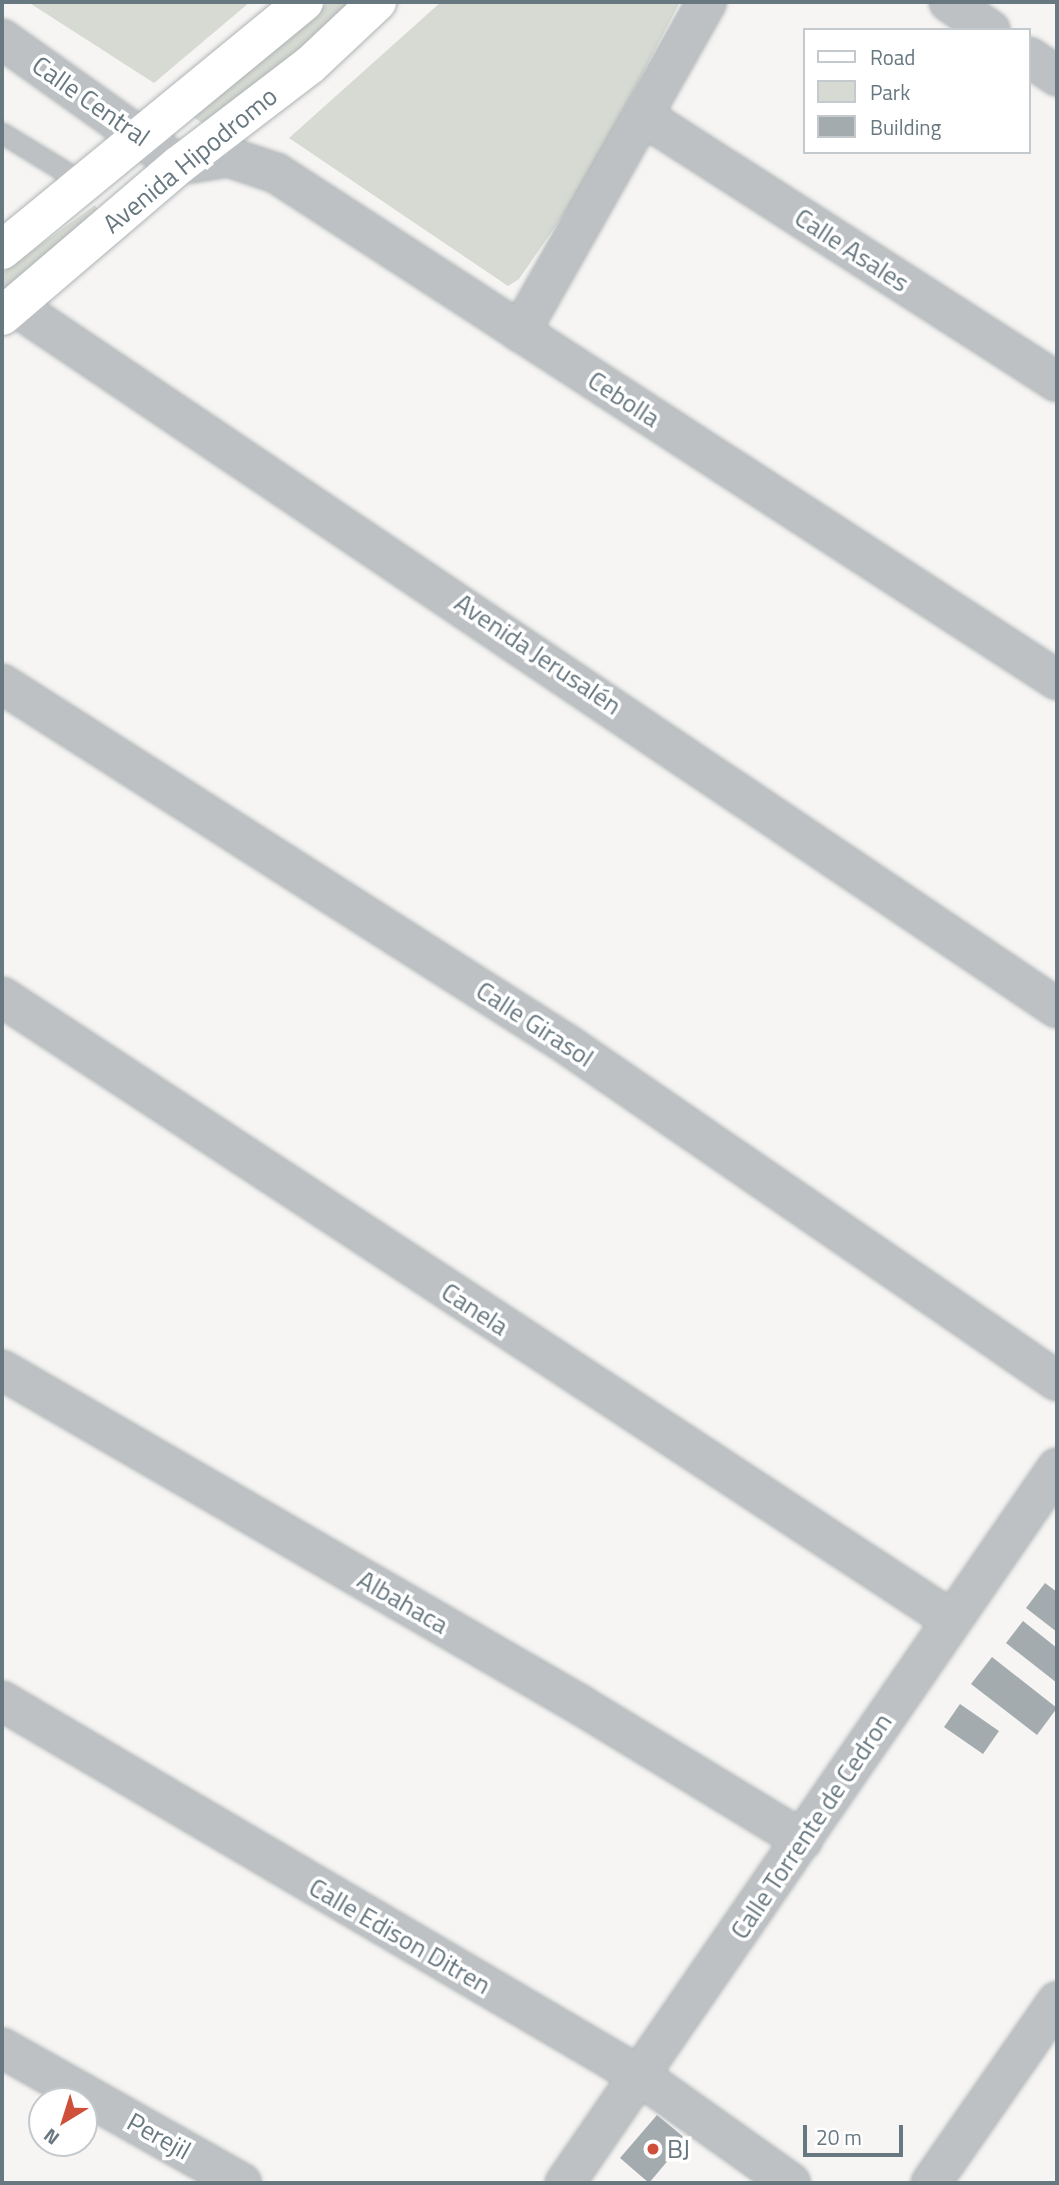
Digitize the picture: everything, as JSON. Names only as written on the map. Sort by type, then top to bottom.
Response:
[{"type":"main road","name":"Avenida Hipodromo","points":[[2,250],[145,136],[304,2]]},
{"type":"main road","name":"Avenida Hipodromo","points":[[8,311],[179,165],[310,65],[377,2]]},
{"type":"street","points":[[520,332],[646,118],[707,2]]},
{"type":"street","points":[[949,2],[987,28]]},
{"type":"street","name":"Calle Central","points":[[2,39],[145,136],[179,165]]},
{"type":"street","points":[[1031,58],[1057,76]]},
{"type":"street","name":"Calle Asales","points":[[646,118],[1057,382]]},
{"type":"street","name":"Cebolla","points":[[179,165],[228,157],[253,161],[1057,680]]},
{"type":"street","name":"Avenida Jerusalén","points":[[8,311],[1057,1008]]},
{"type":"street","name":"Calle Girasol","points":[[2,684],[568,1045],[1057,1381]]},
{"type":"street","name":"Canela","points":[[2,997],[950,1619]]},
{"type":"street","name":"Albahaca","points":[[2,1370],[802,1840]]},
{"type":"street","name":"Calle Torrente de Cedron","points":[[565,2183],[643,2078],[950,1619],[1057,1468]]},
{"type":"street","name":"Calle Edison Ditren","points":[[2,1701],[643,2078],[791,2183]]},
{"type":"street","points":[[930,2183],[1046,2043],[1057,2003]]},
{"type":"street","name":"Perejil","points":[[2,2048],[242,2183]]},
{"type":"lane","points":[[6,143],[84,183]]},
{"type":"green space","points":[[28,2],[250,2],[154,83]]},
{"type":"green space","points":[[329,2],[361,2],[206,126],[192,116]]},
{"type":"green space","points":[[441,2],[680,2],[584,185],[519,279],[508,286],[289,138]]},
{"type":"green space","points":[[95,205],[99,212],[2,298],[2,273]]},
{"type":"building","points":[[1045,1583],[1057,1592],[1057,1632],[1026,1608]]},
{"type":"building","points":[[1023,1621],[1057,1648],[1057,1683],[1006,1643]]},
{"type":"building","points":[[992,1657],[1057,1708],[1037,1735],[971,1684]]},
{"type":"building","points":[[960,1704],[999,1731],[983,1754],[944,1727]]},
{"type":"building","name":"BJ","points":[[657,2115],[686,2139],[649,2183],[620,2158]]},
{"type":"place","name":"BJ","points":[[653,2149]]}]
